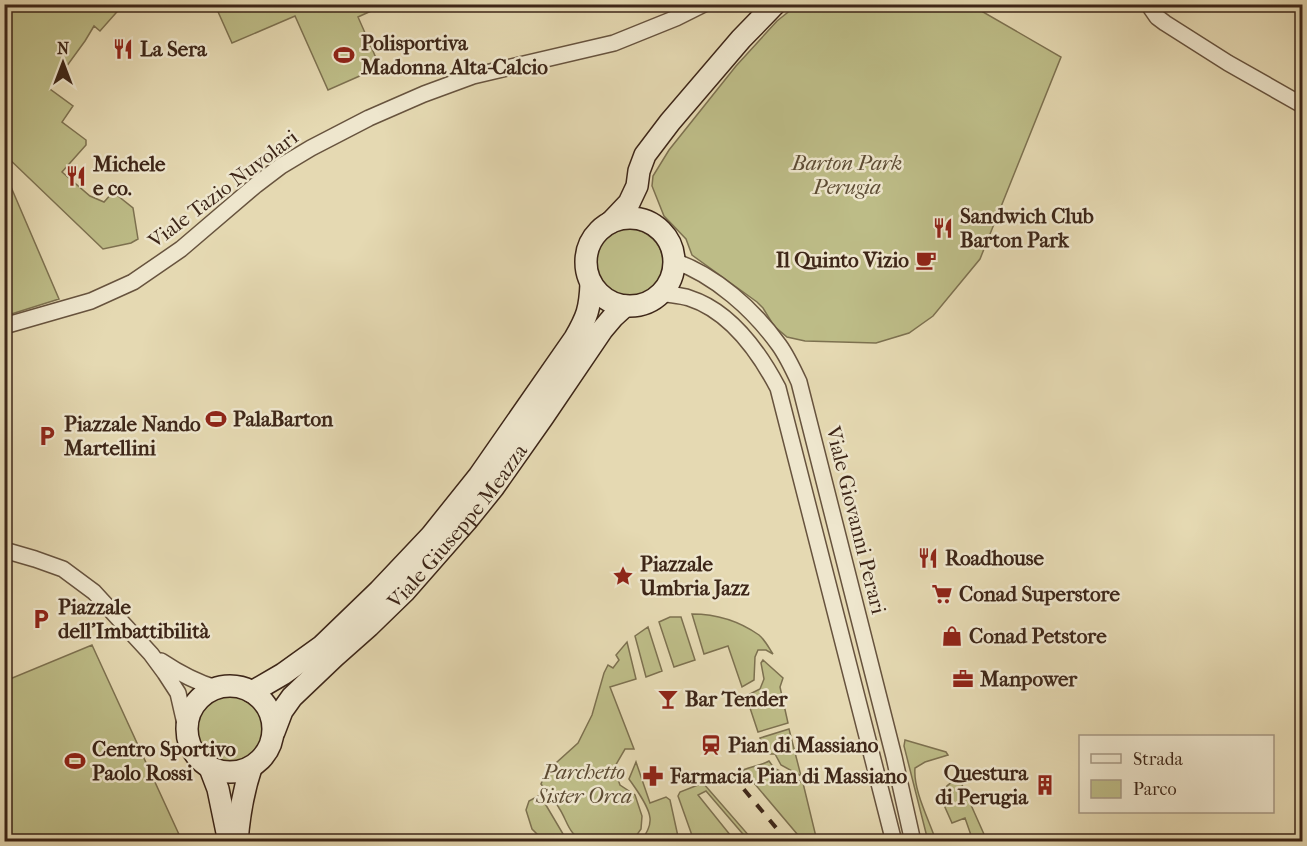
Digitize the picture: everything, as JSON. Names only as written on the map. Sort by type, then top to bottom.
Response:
[{"type":"street","name":"Viale Tazio Nuvolari","points":[[4,326],[91,301],[134,282],[181,249],[256,185],[282,166],[369,118],[473,76],[614,43],[704,4]]},
{"type":"street","points":[[611,222],[624,218],[638,219],[650,223],[667,239],[672,249],[673,273],[661,293],[651,301],[638,306],[625,306],[611,303],[600,295],[591,285],[586,271],[586,256],[590,242],[599,230],[611,222],[629,204],[637,186],[639,171],[645,155],[670,122],[741,39],[755,13],[775,4]]},
{"type":"street","points":[[1148,4],[1165,23],[1228,63],[1302,105]]},
{"type":"street","points":[[637,186],[650,223]]},
{"type":"street","name":"Viale Giovanni Perari","points":[[674,261],[690,267],[722,287],[748,309],[779,344],[799,382],[913,842]]},
{"type":"street","name":"Viale Giuseppe Meazza","points":[[252,692],[284,674],[322,646],[431,536],[479,476],[574,338],[586,318],[591,285]]},
{"type":"street","name":"Viale Giovanni Perari","points":[[661,293],[688,298],[705,305],[741,332],[766,365],[778,388],[894,842]]},
{"type":"street","name":"Viale Giuseppe Meazza","points":[[274,732],[282,711],[292,697],[404,592],[468,519],[493,488],[602,330],[625,306]]},
{"type":"street","points":[[4,550],[63,569],[94,592],[151,654],[178,693],[188,740],[192,752],[210,768],[224,772],[238,772],[251,768],[262,759],[271,746],[274,732],[273,720],[262,699],[241,687],[228,686],[216,688],[204,694],[195,703],[186,728]]},
{"type":"street","points":[[151,654],[179,674],[216,688]]},
{"type":"street","points":[[210,768],[218,789],[229,842]]},
{"type":"street","points":[[237,842],[243,799],[251,768]]},
{"type":"green space","points":[[4,5],[123,5],[100,31],[94,26],[50,89],[73,106],[62,122],[86,140],[86,145],[62,172],[90,196],[104,202],[113,192],[133,208],[138,239],[131,243],[103,249],[5,155]]},
{"type":"green space","name":"Polisportiva Madonna Alta-Calcio","points":[[215,5],[378,5],[380,7],[358,17],[380,67],[328,90],[295,16],[232,43]]},
{"type":"green space","name":"Barton Park Perugia","points":[[797,5],[971,5],[1061,57],[980,259],[933,316],[909,333],[876,343],[805,341],[787,337],[774,326],[757,302],[692,255],[686,239],[664,216],[652,186],[653,176],[669,150],[736,66],[777,21]]},
{"type":"green space","points":[[5,173],[59,299],[4,316]]},
{"type":"green space","points":[[629,229],[642,232],[653,239],[660,250],[663,263],[660,276],[653,287],[642,294],[629,297],[616,294],[605,287],[598,276],[595,263],[598,250],[605,239],[616,232]]},
{"type":"green space","points":[[692,614],[727,619],[761,637],[773,654],[766,650],[758,650],[755,657],[754,680],[742,687],[728,646],[704,654]]},
{"type":"green space","points":[[670,617],[681,617],[695,660],[674,667],[659,622]]},
{"type":"green space","points":[[648,627],[662,671],[646,677],[635,636]]},
{"type":"green space","name":"Parchetto Sister Orca","points":[[627,642],[636,679],[610,687],[634,749],[625,749],[614,768],[620,785],[635,795],[642,816],[641,829],[634,839],[629,841],[587,841],[572,832],[557,805],[541,784],[546,772],[578,743],[592,715],[604,673],[608,665],[613,668],[619,660],[616,655]]},
{"type":"green space","name":"Centro Sportivo Paolo Rossi","points":[[92,645],[182,841],[5,841],[5,681]]},
{"type":"green space","points":[[763,660],[783,678],[780,687],[788,723],[758,732],[746,696],[760,689],[764,679],[761,663]]},
{"type":"green space","points":[[237,694],[250,700],[259,709],[263,715],[265,729],[263,743],[255,754],[244,762],[223,764],[205,754],[197,743],[195,722],[205,704],[216,696]]},
{"type":"green space","points":[[789,729],[801,776],[781,765],[775,754],[766,754],[760,738]]},
{"type":"green space","points":[[905,740],[946,752],[948,755],[925,762],[915,768],[916,786],[936,841],[928,841],[904,746]]},
{"type":"green space","points":[[769,761],[774,768],[803,783],[817,841],[803,841],[743,770]]},
{"type":"green space","points":[[636,762],[650,803],[666,797],[670,800],[679,841],[641,841],[649,828],[650,818],[645,803],[629,779]]},
{"type":"green space","points":[[959,778],[987,841],[973,841],[965,818],[952,823],[940,796],[948,785]]},
{"type":"green space","points":[[703,783],[751,838],[748,840],[706,791],[698,795],[735,841],[694,841],[678,796],[680,792]]},
{"type":"green space","points":[[540,795],[563,834],[572,841],[545,841],[532,829],[526,810],[529,801]]},
{"type":"railway","points":[[731,774],[788,842]]},
{"type":"place","name":"La Sera","points":[[123,49]]},
{"type":"place","name":"Polisportiva Madonna Alta-Calcio","points":[[344,55]]},
{"type":"place","name":"Michele e co.","points":[[76,176]]},
{"type":"place","name":"Sandwich Club Barton Park","points":[[943,228]]},
{"type":"place","name":"Il Quinto Vizio","points":[[926,260]]},
{"type":"place","name":"PalaBarton","points":[[216,419]]},
{"type":"place","name":"Piazzale Nando Martellini","points":[[47,436]]},
{"type":"place","name":"Roadhouse","points":[[928,558]]},
{"type":"place","name":"Piazzale Umbria Jazz","points":[[623,576]]},
{"type":"place","name":"Conad Superstore","points":[[942,594]]},
{"type":"place","name":"Piazzale dell’Imbattibilità","points":[[41,619]]},
{"type":"place","name":"Conad Petstore","points":[[952,636]]},
{"type":"place","name":"Manpower","points":[[963,679]]},
{"type":"place","name":"Bar Tender","points":[[668,699]]},
{"type":"place","name":"Pian di Massiano","points":[[711,745]]},
{"type":"place","name":"Centro Sportivo Paolo Rossi","points":[[75,761]]},
{"type":"place","name":"Farmacia Pian di Massiano","points":[[653,776]]},
{"type":"place","name":"Questura di Perugia","points":[[1045,785]]}]
